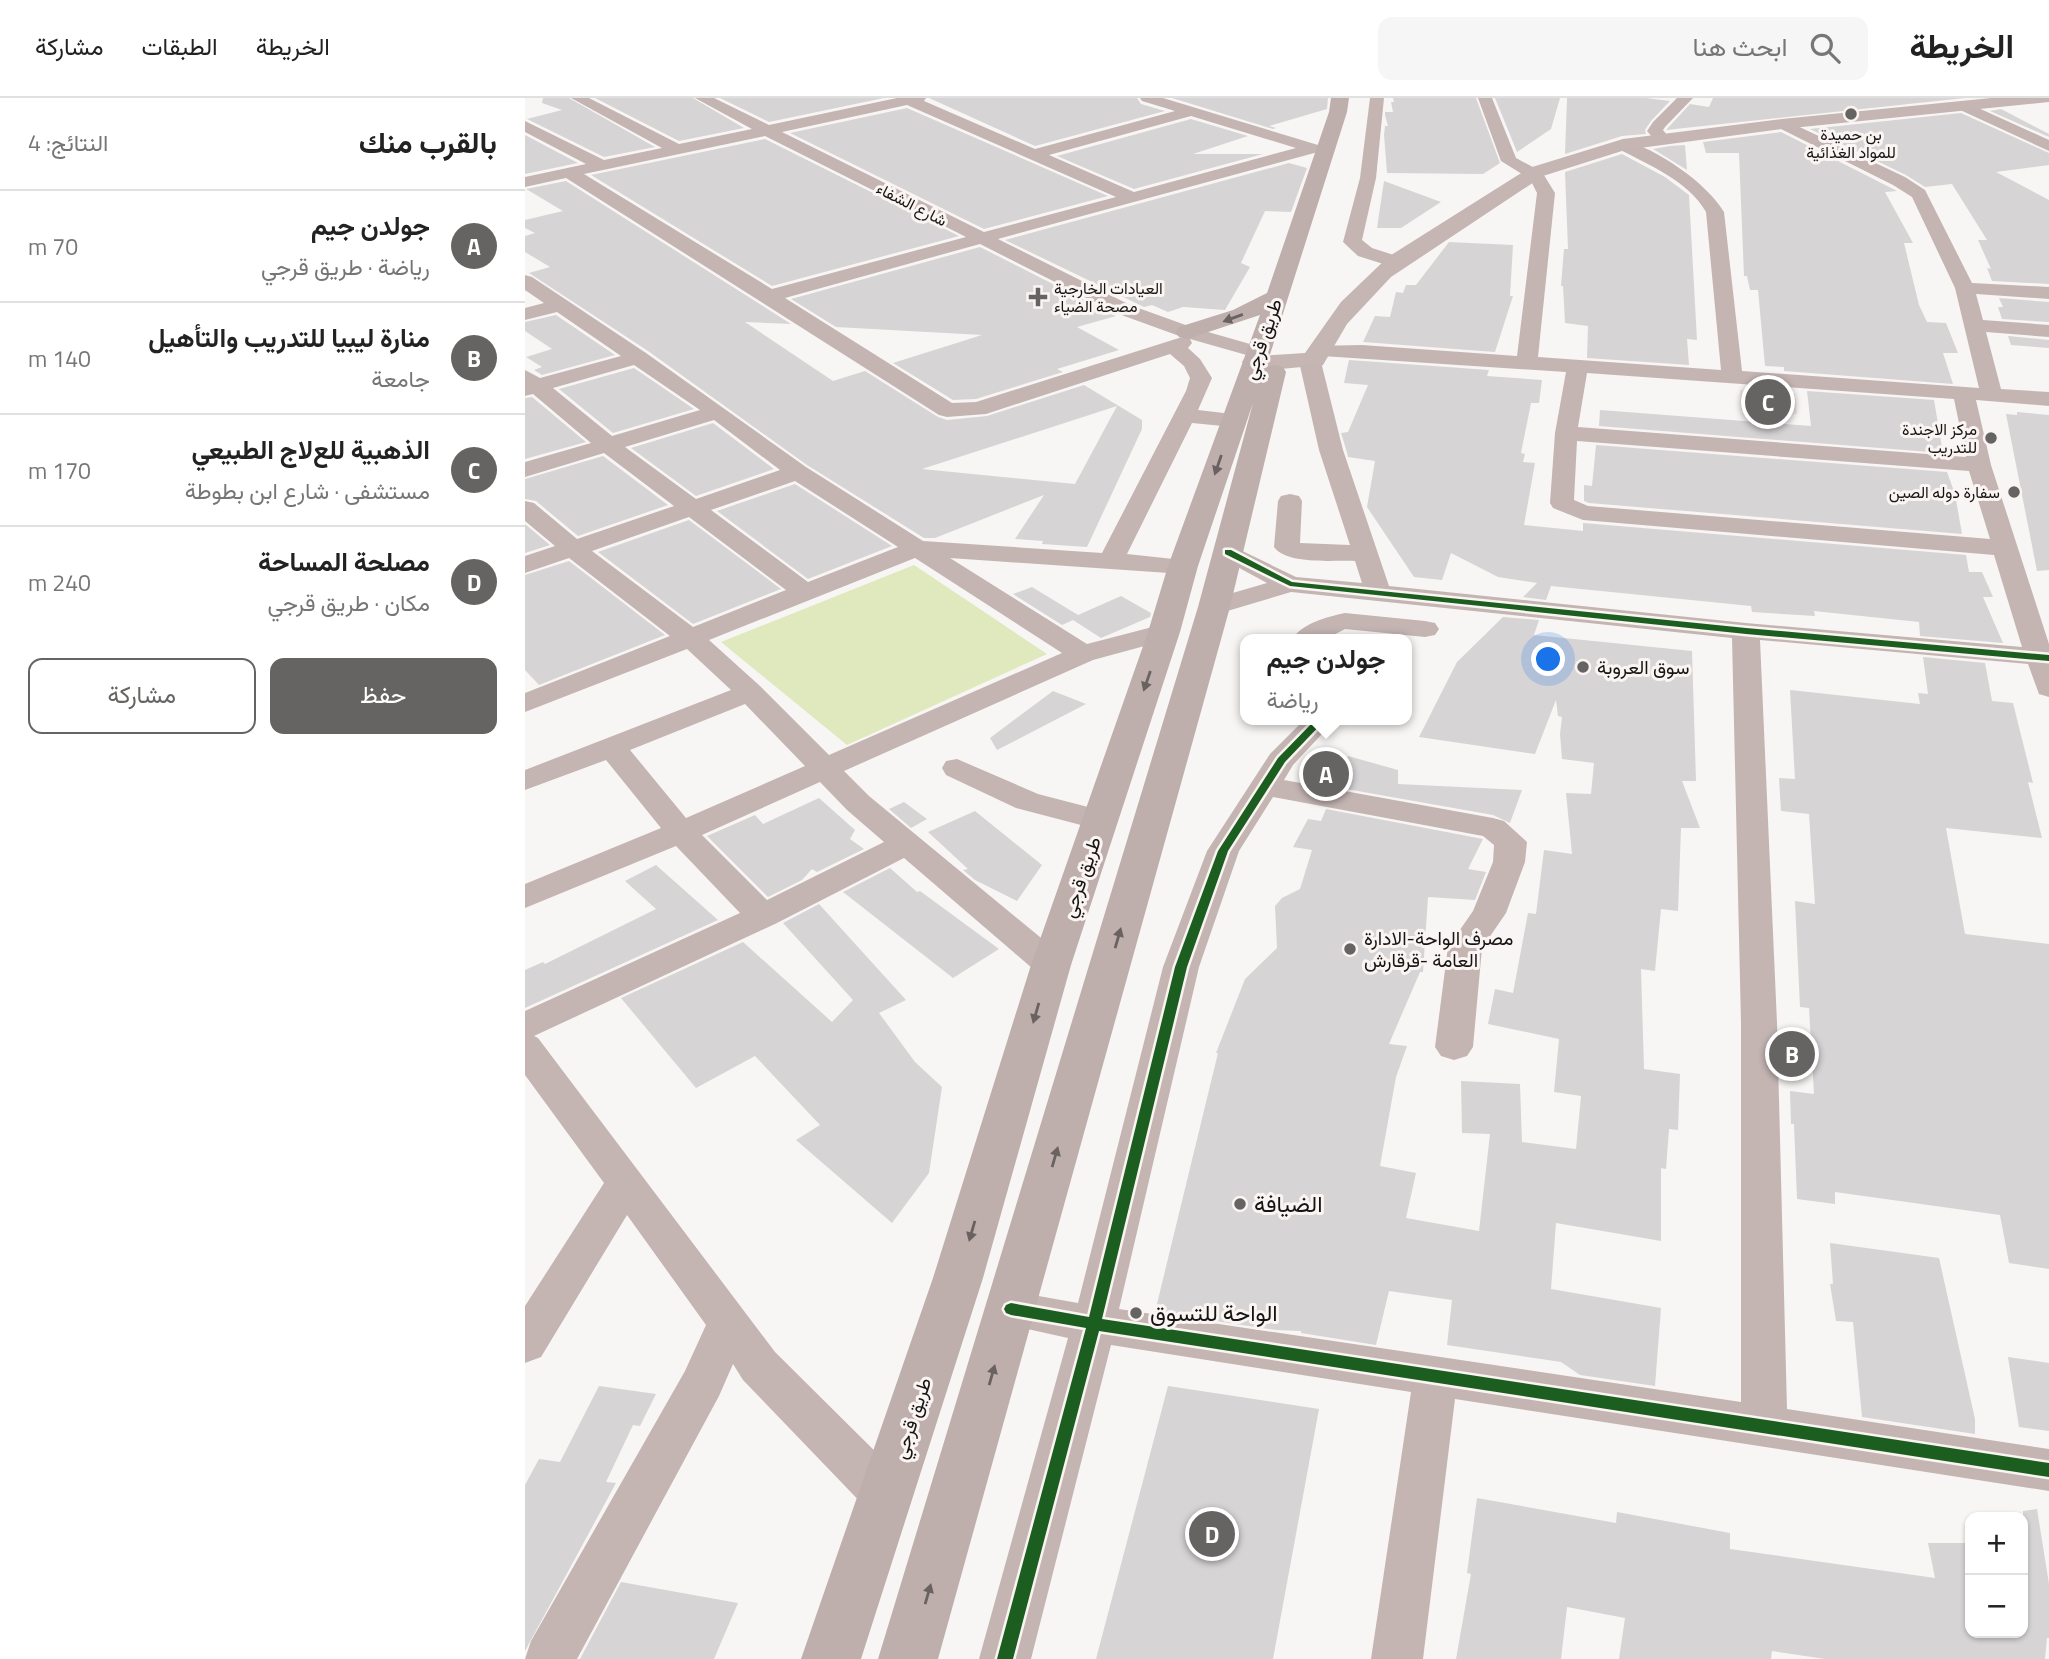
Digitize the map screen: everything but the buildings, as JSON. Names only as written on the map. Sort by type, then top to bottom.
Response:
[{"type":"highway","name":"طريق قرجي","points":[[831,1659],[958,1278],[1051,965],[1233,420],[1285,357],[1277,297],[1318,150],[1338,112],[1341,98]]},
{"type":"highway","name":"طريق قرجي","points":[[908,1659],[1215,607],[1228,552],[1285,357],[1362,114],[1363,98]]},
{"type":"highway","points":[[1181,340],[1277,297]]},
{"type":"main road","points":[[1285,357],[1334,324],[1376,278],[1396,262],[1536,172],[1623,145],[1782,124],[2043,98]]},
{"type":"street","points":[[578,98],[676,149]]},
{"type":"street","name":"شارع الشفاء","points":[[702,98],[1123,309],[1146,326],[1181,340],[1285,357],[1339,349],[2049,399]]},
{"type":"street","points":[[1147,98],[1318,150]]},
{"type":"street","points":[[1377,98],[1368,178],[1352,242],[1365,252],[1396,262]]},
{"type":"street","points":[[1485,98],[1509,161],[1536,172],[1544,183],[1546,193],[1527,363]]},
{"type":"street","points":[[1664,141],[1655,131],[1658,125],[1686,98]]},
{"type":"street","points":[[525,182],[911,99],[1133,198]]},
{"type":"street","points":[[1963,106],[2049,146]]},
{"type":"street","points":[[1032,155],[1190,112]]},
{"type":"street","points":[[1782,124],[1899,181],[1919,194],[1965,288],[1992,395]]},
{"type":"street","points":[[525,126],[601,164]]},
{"type":"street","points":[[2015,129],[2049,131]]},
{"type":"street","points":[[1623,145],[1697,188],[1710,199],[1715,212],[1732,376]]},
{"type":"street","points":[[769,296],[1318,150]]},
{"type":"street","points":[[568,172],[947,410],[978,409],[1181,340],[1201,378],[1185,416],[1111,561]]},
{"type":"street","points":[[525,281],[717,412],[798,472],[1083,654]]},
{"type":"street","points":[[1965,288],[2049,293]]},
{"type":"street","points":[[525,314],[560,305]]},
{"type":"street","points":[[1975,325],[2049,331]]},
{"type":"street","points":[[1285,357],[1311,366],[1331,450],[1378,592]]},
{"type":"street","points":[[529,383],[639,358]]},
{"type":"street","points":[[1578,366],[1566,433],[1562,503],[1583,513],[2005,548]]},
{"type":"street","points":[[529,383],[806,593]]},
{"type":"street","points":[[1964,394],[1979,465],[2005,548],[2045,657],[2049,688]]},
{"type":"street","points":[[525,470],[717,412]]},
{"type":"street","points":[[1185,416],[1233,420]]},
{"type":"street","points":[[1566,433],[1979,465]]},
{"type":"street","points":[[525,565],[798,472]]},
{"type":"street","points":[[1290,501],[1287,547],[1302,552],[1366,553]]},
{"type":"street","points":[[525,508],[573,549],[692,639],[750,692],[858,803],[1051,965]]},
{"type":"street","points":[[529,696],[692,639],[917,548],[1183,566]]},
{"type":"street","points":[[1228,552],[1290,584],[1746,631],[2045,657]]},
{"type":"street","points":[[1215,607],[1290,584]]},
{"type":"street","points":[[1416,635],[1468,601]]},
{"type":"street","points":[[1315,634],[1345,621],[1411,634]]},
{"type":"street","points":[[1746,631],[1759,1023],[1765,1428]]},
{"type":"street","points":[[525,897],[681,832],[1083,654],[1164,632]]},
{"type":"street","points":[[525,781],[750,692]]},
{"type":"street","points":[[1005,1659],[1094,1324],[1181,967],[1223,851],[1281,760],[1315,725]]},
{"type":"street","points":[[611,747],[681,832],[763,916]]},
{"type":"street","points":[[957,768],[1027,801],[1100,820]]},
{"type":"street","points":[[1264,786],[1493,828],[1511,842],[1509,862],[1489,914],[1465,947],[1454,1047]]},
{"type":"street","points":[[886,1495],[759,1366],[626,1182],[528,1055],[763,916],[908,843]]},
{"type":"street","points":[[525,1344],[626,1182]]},
{"type":"street","points":[[1011,1309],[2049,1471]]},
{"type":"street","points":[[549,1659],[703,1382],[729,1322]]},
{"type":"street","points":[[703,1382],[759,1366]]},
{"type":"street","points":[[1397,1659],[1436,1375]]},
{"type":"shaded area","points":[[1740,390],[1795,394],[1797,414],[1741,410]]},
{"type":"green space","points":[[914,565],[1047,654],[847,745],[721,642]]},
{"type":"cycle path","points":[[1228,552],[1290,584],[1746,631],[2049,658]]},
{"type":"cycle path","points":[[1005,1659],[1094,1324],[1181,967],[1223,851],[1281,760],[1315,725]]},
{"type":"cycle path","points":[[1011,1309],[1094,1324],[2049,1470]]},
{"type":"place","name":"بن حميدة للمواد الغذائية","points":[[1851,114]]},
{"type":"place","name":"العيادات الخارجية مصحة الضياء","points":[[1038,297]]},
{"type":"place","name":"الذهبية للعﻻج الطبيعي","points":[[1768,402]]},
{"type":"place","name":"مركز الاجندة للتدريب","points":[[1991,438]]},
{"type":"place","name":"سفارة دوله الصين","points":[[2014,492]]},
{"type":"place","name":"سوق العروبة","points":[[1583,667]]},
{"type":"place","name":"جولدن جيم","points":[[1326,774]]},
{"type":"place","name":"مصرف الواحة-الادارة العامة -قرقارش","points":[[1350,949]]},
{"type":"place","name":"منارة ليبيا للتدريب والتأهيل","points":[[1792,1054]]},
{"type":"place","name":"الضيافة","points":[[1240,1204]]},
{"type":"place","name":"الواحة للتسوق","points":[[1136,1313]]},
{"type":"place","name":"مصلحة المساحة","points":[[1212,1534]]}]
